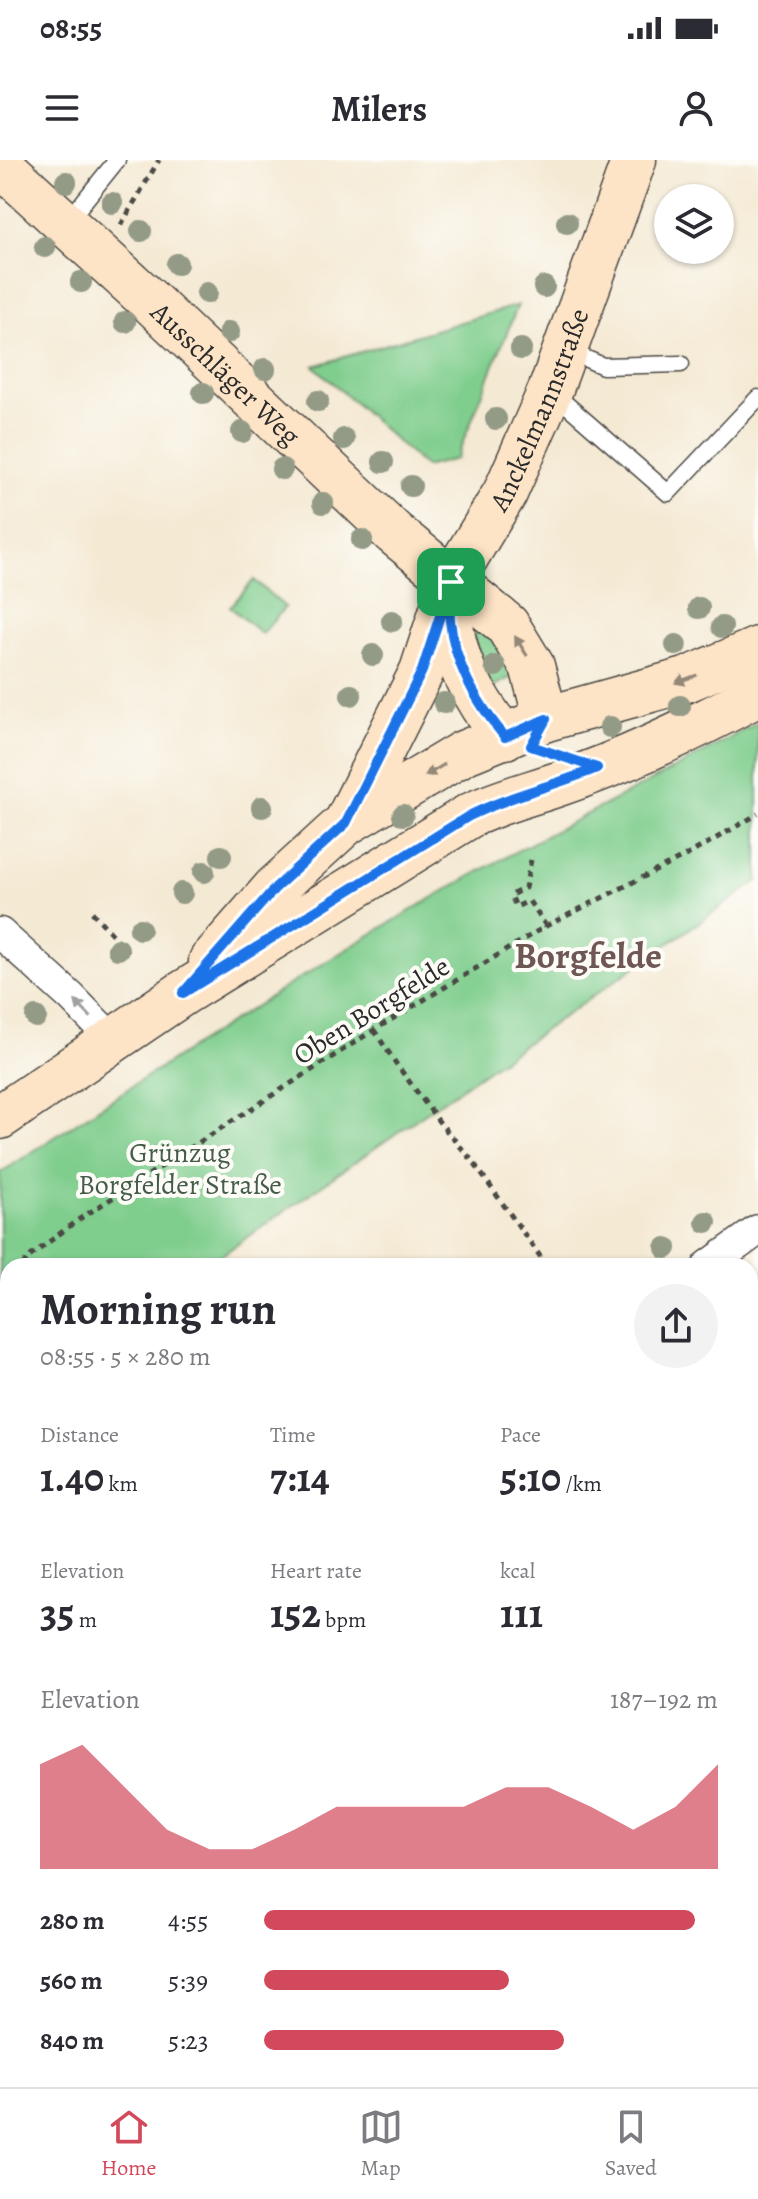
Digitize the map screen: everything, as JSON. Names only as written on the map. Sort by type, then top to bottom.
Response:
[{"type":"main road","name":"Anckelmannstraße","points":[[346,823],[422,671],[451,582],[505,493],[550,391],[634,160]]},
{"type":"main road","name":"Ausschläger Weg","points":[[0,164],[394,533],[451,582],[496,615],[520,643],[538,681],[527,734]]},
{"type":"main road","points":[[451,582],[452,638],[462,670],[487,716],[597,768]]},
{"type":"main road","points":[[183,993],[275,888],[346,823],[463,753],[686,680],[758,649]]},
{"type":"main road","points":[[0,1117],[183,993],[469,816],[494,803],[563,783],[656,745],[758,694]]},
{"type":"main road","points":[[494,803],[527,734]]},
{"type":"street","points":[[0,933],[114,1041]]},
{"type":"street","points":[[719,1258],[758,1230]]},
{"type":"lane","points":[[66,224],[117,160]]},
{"type":"lane","points":[[565,350],[603,366],[681,364]]},
{"type":"lane","points":[[550,391],[668,493],[758,398]]},
{"type":"path","points":[[143,192],[159,160]]},
{"type":"path","name":"Oben Borgfelde","points":[[28,1258],[75,1222],[374,1030],[546,926],[689,854],[758,814]]},
{"type":"path","points":[[531,860],[525,888],[511,895],[516,907],[529,901],[546,926]]},
{"type":"path","points":[[92,912],[131,955]]},
{"type":"path","points":[[374,1030],[541,1258]]},
{"type":"green space","points":[[518,305],[456,459],[425,467],[314,366]]},
{"type":"green space","points":[[254,580],[285,607],[262,634],[230,607]]},
{"type":"green space","points":[[471,628],[487,630],[517,674],[491,688]]},
{"type":"green space","name":"Grünzug Borgfelder Straße","points":[[758,722],[758,881],[217,1258],[0,1258],[0,1173],[225,1026],[397,919],[493,864]]},
{"type":"district","name":"Borgfelde","points":[[588,955]]},
{"type":"route","points":[[451,582],[449,613],[452,638],[462,670],[487,716],[505,737],[546,719],[531,746],[597,768],[563,783],[494,803],[469,816],[183,993],[275,888],[346,823],[422,671],[451,582]]}]
